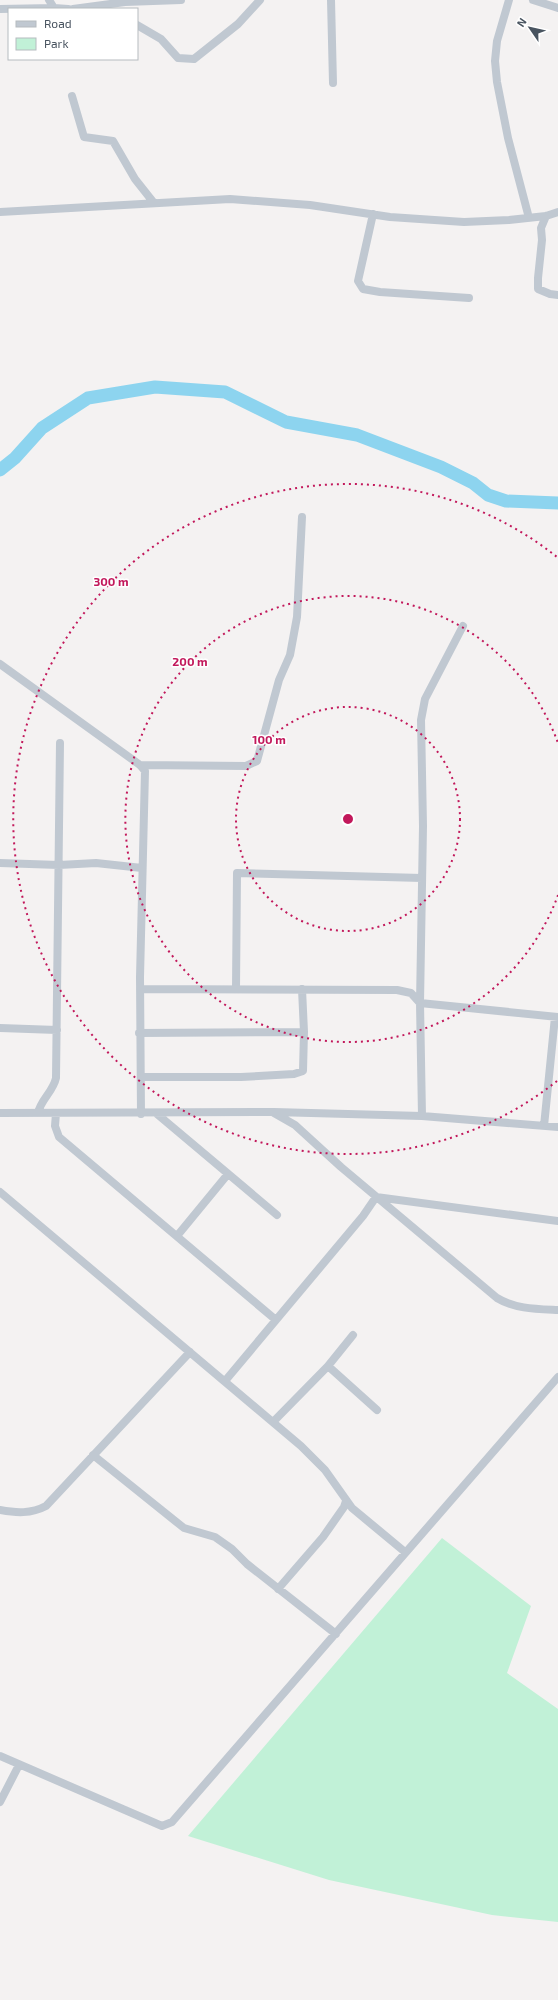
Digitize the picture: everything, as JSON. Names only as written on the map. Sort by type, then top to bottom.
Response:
[{"type":"street","points":[[49,0],[54,8]]},
{"type":"street","points":[[90,8],[181,0]]},
{"type":"street","points":[[138,26],[161,39],[178,58],[194,59],[238,24],[260,0]]},
{"type":"street","points":[[331,0],[333,83]]},
{"type":"street","points":[[509,0],[497,41],[495,61],[497,82],[508,138],[529,218]]},
{"type":"street","points":[[533,0],[558,8]]},
{"type":"street","points":[[72,96],[84,137],[113,141],[135,179],[154,203]]},
{"type":"street","points":[[0,212],[154,203],[242,200],[310,205],[374,214],[464,222],[494,222],[546,216],[558,212]]},
{"type":"street","points":[[374,214],[358,281],[363,289],[380,292],[469,298]]},
{"type":"street","points":[[546,216],[541,228],[542,240],[538,289],[550,294],[558,294]]},
{"type":"street","points":[[140,765],[246,766],[258,761],[280,680],[290,654],[297,617],[302,517]]},
{"type":"street","points":[[422,1116],[420,1003],[422,708],[431,686],[463,626]]},
{"type":"street","points":[[0,664],[140,765],[145,771],[140,989],[141,1114]]},
{"type":"street","points":[[38,1113],[44,1097],[54,1086],[57,1030],[60,743]]},
{"type":"street","points":[[0,863],[59,865],[96,863],[142,868]]},
{"type":"street","points":[[236,988],[236,873],[422,878]]},
{"type":"street","points":[[140,989],[236,988],[406,991],[416,997],[420,1003]]},
{"type":"street","points":[[141,1076],[241,1077],[294,1074],[303,1072],[304,1032],[302,989]]},
{"type":"street","points":[[420,1003],[556,1017],[544,1126]]},
{"type":"street","points":[[0,1028],[57,1030]]},
{"type":"street","points":[[140,1033],[304,1032]]},
{"type":"street","points":[[274,1112],[295,1125],[376,1197],[502,1301],[520,1307],[558,1310]]},
{"type":"street","points":[[0,1113],[157,1114],[274,1112],[422,1116],[558,1127]]},
{"type":"street","points":[[56,1113],[55,1126],[59,1137],[276,1320]]},
{"type":"street","points":[[157,1114],[277,1215]]},
{"type":"street","points":[[177,1236],[228,1174]]},
{"type":"street","points":[[0,1192],[273,1422],[326,1470],[352,1508],[405,1552]]},
{"type":"street","points":[[376,1197],[558,1222]]},
{"type":"street","points":[[225,1380],[363,1216],[376,1197]]},
{"type":"street","points":[[273,1422],[328,1366],[352,1335]]},
{"type":"street","points":[[0,1510],[35,1512],[46,1506],[190,1352]]},
{"type":"street","points":[[328,1366],[377,1410]]},
{"type":"street","points":[[0,1756],[164,1826],[172,1822],[184,1810],[405,1552],[558,1377]]},
{"type":"street","points":[[93,1455],[184,1528],[214,1537],[232,1549],[247,1564],[336,1634]]},
{"type":"street","points":[[278,1589],[323,1537],[344,1507],[346,1501]]},
{"type":"street","points":[[0,1802],[19,1765]]},
{"type":"green space","points":[[442,1538],[531,1606],[507,1673],[558,1709],[558,1922],[492,1915],[329,1880],[188,1836]]},
{"type":"waterway","points":[[0,470],[15,458],[42,428],[88,398],[155,387],[225,392],[286,422],[357,435],[441,467],[473,483],[488,495],[506,501],[558,503]]}]
